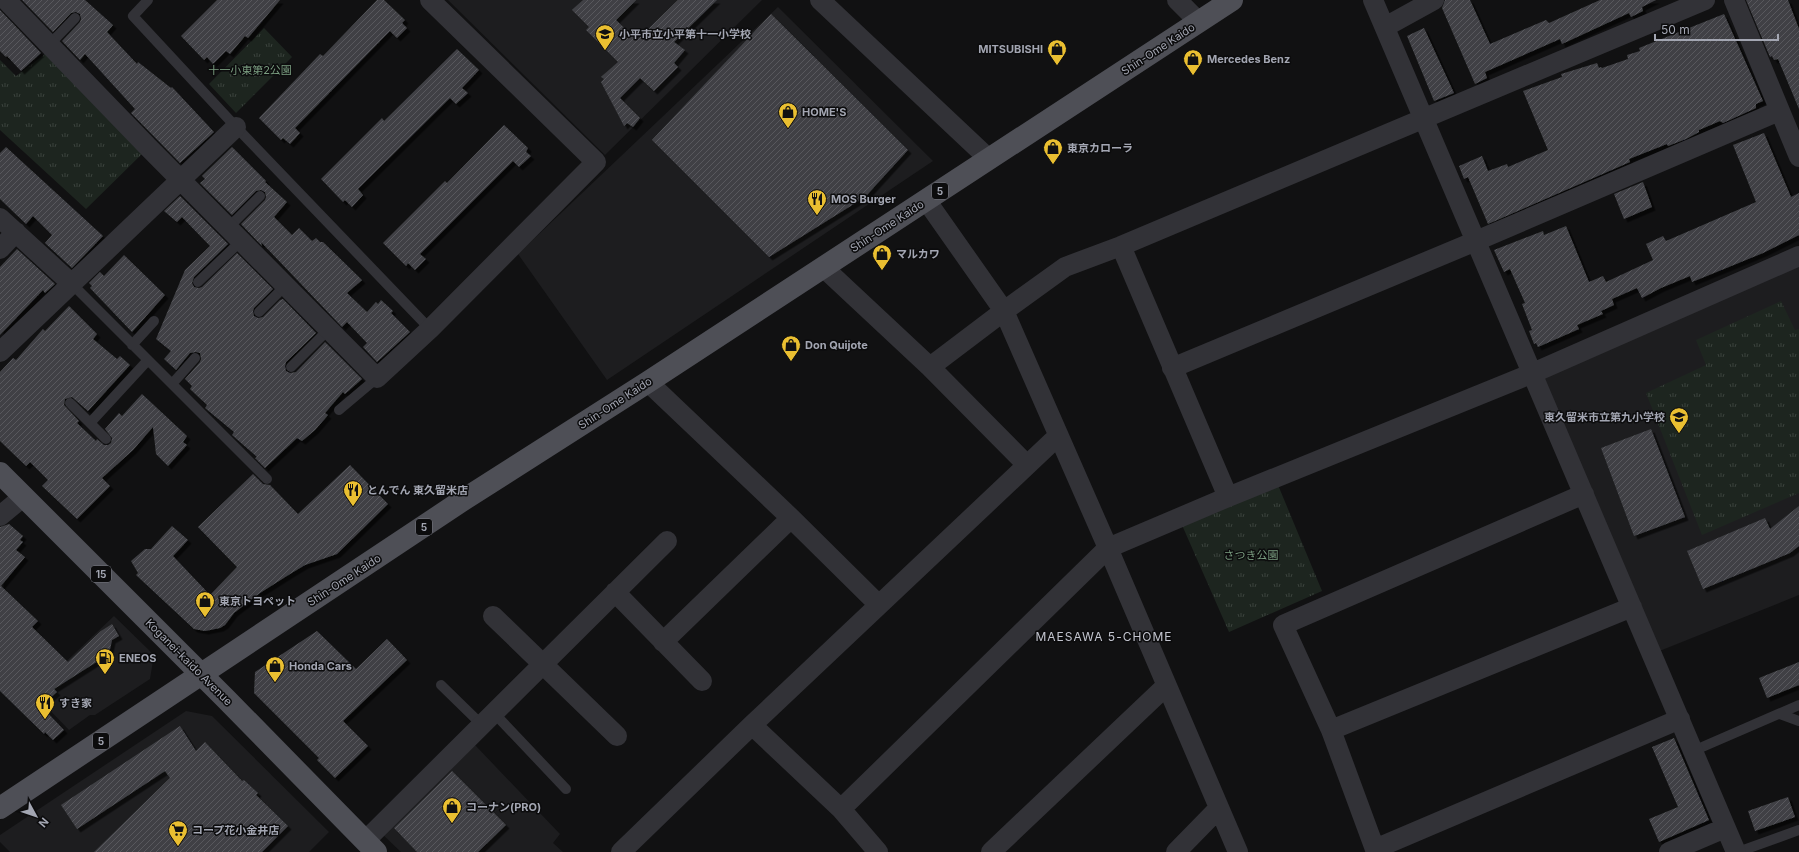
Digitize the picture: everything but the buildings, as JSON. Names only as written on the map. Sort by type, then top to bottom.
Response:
[{"type":"main road","name":"Shin-Ome Kaido","points":[[0,808],[460,502],[648,382],[1232,0]]},
{"type":"main road","name":"Koganei-kaido Avenue","points":[[0,473],[371,846]]},
{"type":"street","points":[[6,0],[285,286],[377,378],[430,329],[596,162],[430,0]]},
{"type":"street","points":[[820,0],[989,159]]},
{"type":"street","points":[[1176,0],[1199,22]]},
{"type":"street","points":[[1373,0],[1533,373],[1725,828],[1737,852]]},
{"type":"street","points":[[1385,27],[1434,0]]},
{"type":"street","points":[[930,367],[1065,267],[1121,246],[1705,0]]},
{"type":"street","points":[[1734,0],[1799,156]]},
{"type":"street","points":[[1172,368],[1476,241],[1779,111]]},
{"type":"street","points":[[0,352],[236,127]]},
{"type":"street","points":[[926,200],[1004,311],[1108,548],[1238,852]]},
{"type":"street","points":[[0,218],[72,284]]},
{"type":"street","points":[[0,249],[16,232]]},
{"type":"street","points":[[1121,246],[1228,497]]},
{"type":"street","points":[[841,809],[1108,548],[1228,497],[1533,373],[1799,256]]},
{"type":"street","points":[[823,267],[930,367],[1027,466]]},
{"type":"street","points":[[648,382],[791,518],[879,605]]},
{"type":"street","points":[[621,852],[752,725],[1058,436]]},
{"type":"street","points":[[1584,494],[1283,625],[1330,730],[1376,851],[1680,719]]},
{"type":"street","points":[[0,516],[23,497]]},
{"type":"street","points":[[664,642],[791,518]]},
{"type":"street","points":[[371,846],[488,719],[667,541]]},
{"type":"street","points":[[615,592],[702,681]]},
{"type":"street","points":[[1330,730],[1632,607]]},
{"type":"street","points":[[493,616],[617,736]]},
{"type":"street","points":[[991,852],[1166,686]]},
{"type":"street","points":[[752,725],[841,809],[878,852]]},
{"type":"street","points":[[1176,852],[1219,808]]},
{"type":"street","points":[[1669,852],[1725,828]]},
{"type":"lane","points":[[148,0],[133,16],[236,127],[430,329]]},
{"type":"lane","points":[[49,45],[75,18]]},
{"type":"lane","points":[[198,282],[235,234],[260,196]]},
{"type":"lane","points":[[72,284],[266,479]]},
{"type":"lane","points":[[259,312],[285,286]]},
{"type":"lane","points":[[132,345],[154,321]]},
{"type":"lane","points":[[291,367],[329,330]]},
{"type":"lane","points":[[172,384],[194,358]]},
{"type":"lane","points":[[90,423],[148,360]]},
{"type":"lane","points":[[339,410],[377,378]]},
{"type":"lane","points":[[70,403],[106,439]]},
{"type":"lane","points":[[441,685],[488,719],[566,789]]},
{"type":"lane","points":[[1693,751],[1799,705]]},
{"type":"lane","points":[[1780,714],[1799,721]]},
{"type":"lane","points":[[1737,852],[1799,830]]},
{"type":"shaded area","name":"小平市立小平第十一小学校","points":[[448,0],[762,0],[605,155]]},
{"type":"shaded area","points":[[778,7],[933,161],[607,380],[518,254]]},
{"type":"shaded area","name":"東久留米市立第九小学校","points":[[1799,265],[1799,595],[1652,654],[1533,373]]},
{"type":"shaded area","points":[[114,616],[154,655],[150,679],[95,715],[90,715],[69,730],[33,693]]},
{"type":"shaded area","points":[[186,711],[212,716],[329,832],[309,852],[10,852],[0,842],[0,835]]},
{"type":"shaded area","points":[[475,745],[560,834],[553,843],[563,852],[401,852],[381,833]]},
{"type":"green space","name":"十一小東第2公園","points":[[264,28],[292,57],[236,113],[209,84]]},
{"type":"green space","points":[[49,51],[144,152],[86,209],[0,130],[0,60],[16,76]]},
{"type":"green space","points":[[1781,301],[1795,330],[1799,329],[1799,493],[1702,535],[1646,393],[1706,365],[1696,340]]},
{"type":"green space","name":"さつき公園","points":[[1278,485],[1322,591],[1229,632],[1182,525]]},
{"type":"place","name":"小平市立小平第十一小学校","points":[[605,51]]},
{"type":"place","name":"MITSUBISHI","points":[[1057,66]]},
{"type":"place","name":"Mercedes Benz","points":[[1193,76]]},
{"type":"place","name":"HOME'S","points":[[788,129]]},
{"type":"place","name":"東京カローラ","points":[[1053,165]]},
{"type":"place","name":"MOS Burger","points":[[817,216]]},
{"type":"place","name":"マルカワ","points":[[882,271]]},
{"type":"place","name":"Don Quijote","points":[[791,362]]},
{"type":"place","name":"東久留米市立第九小学校","points":[[1679,434]]},
{"type":"place","name":"とんでん 東久留米店","points":[[353,507]]},
{"type":"place","name":"東京トヨペット","points":[[205,618]]},
{"type":"place","name":"ENEOS","points":[[105,675]]},
{"type":"place","name":"Honda Cars","points":[[275,683]]},
{"type":"place","name":"すき家","points":[[45,720]]},
{"type":"place","name":"コーナン(PRO)","points":[[452,824]]},
{"type":"place","name":"コープ花小金井店","points":[[178,847]]},
{"type":"district","name":"MAESAWA 5-CHOME","points":[[1104,637]]}]
